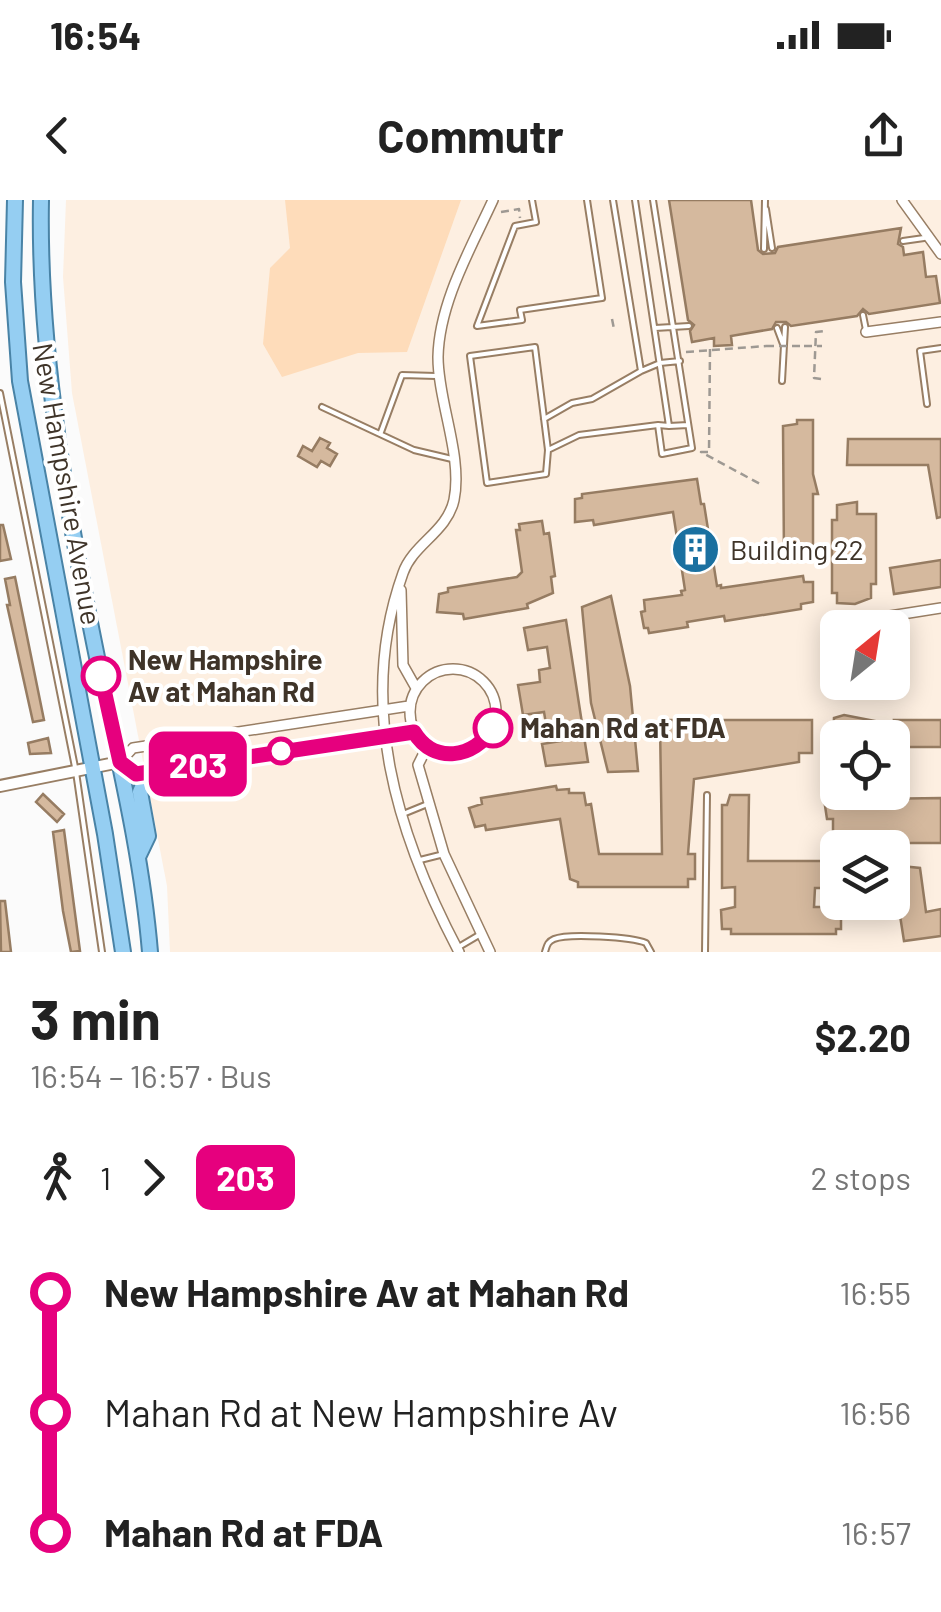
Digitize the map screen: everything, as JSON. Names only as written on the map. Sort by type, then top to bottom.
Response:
[{"type":"main road","name":"New Hampshire Avenue","points":[[15,200],[7,248],[20,382],[84,770],[123,952]]},
{"type":"main road","name":"New Hampshire Avenue","points":[[41,200],[40,256],[48,369],[95,646],[137,858],[150,952]]},
{"type":"main road","points":[[137,858],[148,836],[140,792],[145,782],[175,768]]},
{"type":"street","points":[[458,950],[402,814],[380,710],[384,647],[401,578],[407,562],[444,523],[452,504],[456,483],[438,357],[442,323],[493,200]]},
{"type":"street","points":[[902,200],[941,254]]},
{"type":"street","points":[[866,332],[941,322]]},
{"type":"street","points":[[401,578],[403,665],[416,688]]},
{"type":"street","points":[[910,613],[941,608]]},
{"type":"street","points":[[462,670],[483,680],[496,700],[495,724],[478,746],[454,754],[427,747],[414,732],[409,706],[416,688],[433,675],[462,670]]},
{"type":"street","points":[[0,786],[120,762],[134,748],[409,706]]},
{"type":"street","points":[[120,762],[136,774],[414,732]]},
{"type":"street","points":[[174,742],[175,768]]},
{"type":"street","points":[[427,747],[418,765],[444,854],[490,952]]},
{"type":"lane","points":[[532,200],[536,222],[514,226],[477,326],[522,320],[520,310],[602,298],[587,200]]},
{"type":"lane","points":[[613,200],[641,370]]},
{"type":"lane","points":[[636,200],[670,426]]},
{"type":"lane","points":[[653,200],[692,448],[662,454],[658,425]]},
{"type":"lane","points":[[765,202],[772,248]]},
{"type":"lane","points":[[764,249],[765,202]]},
{"type":"lane","points":[[903,241],[929,237]]},
{"type":"lane","points":[[862,315],[866,332]]},
{"type":"lane","points":[[655,328],[689,326]]},
{"type":"lane","points":[[782,381],[784,327]]},
{"type":"lane","points":[[777,328],[783,344]]},
{"type":"lane","points":[[535,348],[544,420],[546,474],[486,483],[470,356],[535,348]]},
{"type":"lane","points":[[927,404],[920,352],[941,348]]},
{"type":"lane","points":[[544,420],[572,403],[592,399],[641,370],[680,361]]},
{"type":"lane","points":[[380,434],[402,375],[441,376]]},
{"type":"lane","points":[[0,393],[84,770],[102,952]]},
{"type":"lane","points":[[322,407],[414,450],[452,459]]},
{"type":"lane","points":[[548,450],[579,434],[688,425]]},
{"type":"lane","points":[[705,952],[707,795]]},
{"type":"lane","points":[[402,814],[430,804]]},
{"type":"lane","points":[[418,860],[444,854]]},
{"type":"lane","points":[[458,950],[480,933]]},
{"type":"lane","points":[[545,952],[554,938],[636,938],[646,943],[651,952]]},
{"type":"path","points":[[501,212],[519,209],[520,218]]},
{"type":"path","points":[[612,320],[614,329]]},
{"type":"path","points":[[821,379],[814,378],[816,332],[825,331],[826,338]]},
{"type":"path","points":[[686,352],[822,346]]},
{"type":"path","points":[[710,348],[709,452],[702,452],[760,484]]},
{"type":"shaded area","points":[[66,200],[941,200],[941,952],[170,952],[167,886],[72,393],[63,277]]},
{"type":"shaded area","points":[[285,200],[461,200],[407,352],[358,353],[282,377],[263,344],[270,268],[290,248]]},
{"type":"building","points":[[669,200],[751,200],[758,250],[763,254],[775,253],[778,247],[901,228],[898,244],[904,255],[923,252],[926,277],[936,276],[940,303],[869,314],[863,309],[857,316],[791,326],[776,322],[772,329],[731,336],[732,345],[714,346],[714,338],[692,342],[690,331],[694,325],[688,320]]},
{"type":"building","points":[[797,420],[813,420],[813,474],[818,494],[813,494],[813,552],[784,559],[783,426],[797,424]]},
{"type":"building","points":[[320,438],[330,443],[327,448],[337,454],[330,466],[321,461],[317,467],[298,456],[303,446],[312,451]]},
{"type":"building","points":[[848,439],[941,439],[941,517],[937,518],[928,465],[847,465]]},
{"type":"building","name":"Building 22","points":[[697,479],[717,586],[803,576],[804,582],[813,582],[813,602],[801,604],[801,609],[725,621],[724,616],[649,633],[644,628],[644,600],[682,595],[685,590],[673,512],[594,525],[593,520],[575,522],[575,499],[582,498],[582,494]]},
{"type":"building","points":[[857,502],[857,514],[876,514],[876,584],[871,584],[871,598],[855,604],[837,603],[837,593],[832,593],[832,520],[837,520],[837,505]]},
{"type":"building","points":[[542,521],[544,534],[549,533],[555,576],[551,577],[553,593],[527,604],[528,608],[464,619],[463,614],[437,612],[439,594],[448,592],[448,588],[517,577],[522,572],[516,530],[520,530],[519,524]]},
{"type":"building","points":[[0,525],[11,559],[0,561]]},
{"type":"building","points":[[941,560],[941,587],[894,594],[890,568]]},
{"type":"building","points":[[15,577],[44,720],[33,722],[7,605],[5,579]]},
{"type":"building","points":[[611,596],[630,686],[638,771],[608,772],[591,703],[582,607]]},
{"type":"building","points":[[566,620],[588,762],[546,766],[542,744],[561,741],[558,722],[546,724],[544,712],[523,715],[518,685],[540,682],[539,670],[550,668],[547,647],[528,650],[524,628]]},
{"type":"building","points":[[844,715],[870,720],[834,720]]},
{"type":"building","points":[[667,720],[722,725],[722,720],[812,720],[812,753],[799,753],[799,762],[694,779],[688,854],[695,854],[695,879],[688,879],[688,887],[578,887],[578,882],[570,879],[560,819],[486,830],[485,825],[475,827],[469,808],[482,804],[481,798],[556,786],[557,790],[569,789],[569,793],[584,793],[586,805],[591,804],[599,854],[662,854],[660,724],[667,724]]},
{"type":"building","points":[[910,720],[941,720],[941,747],[910,747]]},
{"type":"building","points":[[48,738],[51,753],[30,754],[28,743]]},
{"type":"building","points":[[43,794],[64,814],[57,822],[36,802]]},
{"type":"building","points":[[730,795],[749,795],[748,861],[820,861],[820,888],[815,888],[814,907],[820,907],[820,920],[841,920],[841,929],[836,929],[836,934],[731,934],[731,929],[722,929],[721,910],[735,907],[735,887],[722,888],[722,805],[727,805]]},
{"type":"building","points":[[910,798],[941,798],[941,843],[910,843],[910,830],[833,830],[833,819],[827,819],[826,810],[910,810]]},
{"type":"building","points":[[64,830],[80,951],[71,952],[53,832]]},
{"type":"building","points":[[910,867],[920,868],[926,912],[941,909],[941,936],[904,941],[901,920],[910,920]]},
{"type":"building","points":[[0,901],[5,901],[11,952],[1,952]]},
{"type":"bus line","name":"203","points":[[101,676],[120,762],[136,774],[414,732],[431,750],[462,754],[482,743],[493,728]]},
{"type":"place","name":"Building 22","points":[[695,550]]},
{"type":"place","name":"New Hampshire Av at Mahan Rd","points":[[101,676]]},
{"type":"place","name":"Mahan Rd at FDA","points":[[493,728]]}]
